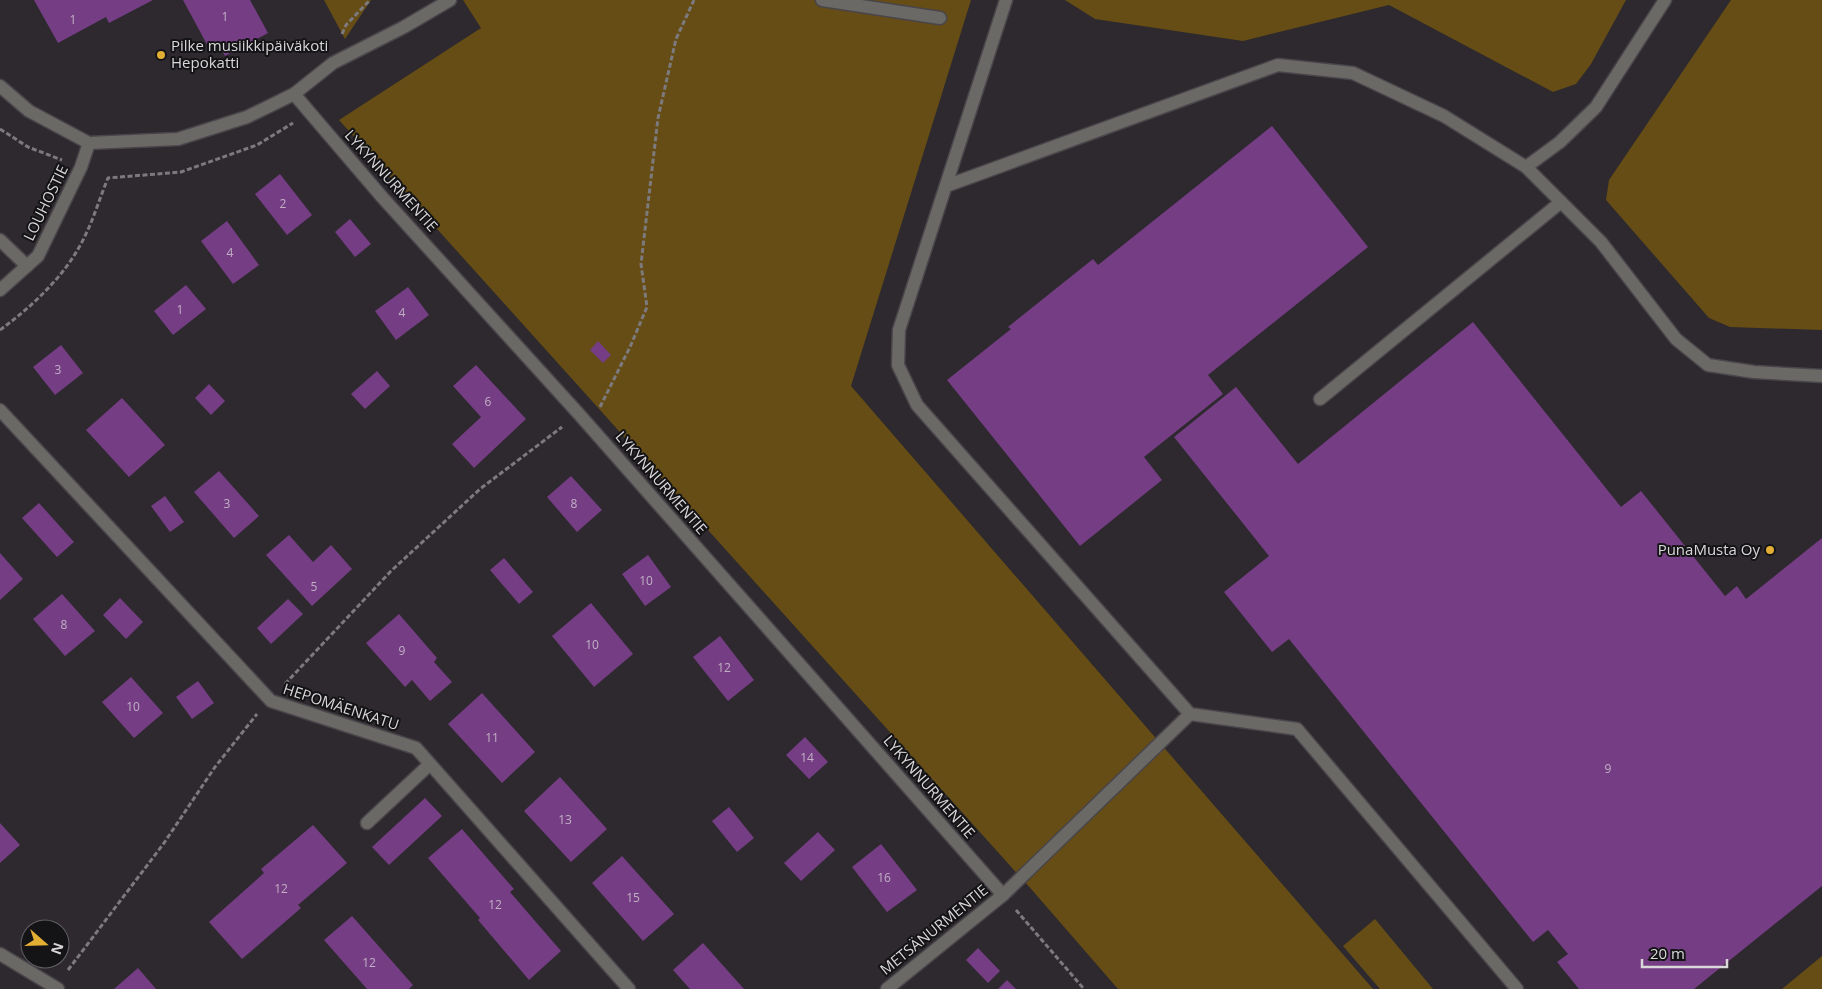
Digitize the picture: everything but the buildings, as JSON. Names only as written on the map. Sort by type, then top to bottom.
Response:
[{"type":"street","points":[[0,86],[30,111],[89,143],[178,139],[247,116],[294,94],[333,63],[404,27],[450,0]]},
{"type":"street","points":[[822,0],[940,18]]},
{"type":"street","points":[[1006,0],[899,330],[898,365],[917,404],[1190,714],[1297,729],[1517,989]]},
{"type":"street","points":[[1526,167],[1560,142],[1596,107],[1664,0]]},
{"type":"street","points":[[946,186],[1278,65],[1354,73],[1444,116],[1526,167],[1602,242],[1676,339],[1708,365],[1754,372],[1822,376]]},
{"type":"street","name":"LYKYNNURMENTIE","points":[[294,94],[578,413],[1002,895]]},
{"type":"street","name":"LOUHOSTIE","points":[[0,290],[38,256],[81,167],[89,143]]},
{"type":"street","points":[[1320,399],[1561,202]]},
{"type":"street","points":[[0,240],[27,266]]},
{"type":"street","name":"HEPOMÄENKATU","points":[[0,410],[271,701],[416,748],[629,989]]},
{"type":"street","name":"METSÄNURMENTIE","points":[[887,989],[1002,895],[1190,714]]},
{"type":"street","points":[[367,823],[430,764]]},
{"type":"street","points":[[0,954],[58,989]]},
{"type":"path","points":[[333,63],[346,24],[370,0]]},
{"type":"path","points":[[590,427],[630,347],[647,307],[641,264],[658,118],[676,39],[694,0]]},
{"type":"path","points":[[0,129],[28,147],[108,178],[181,172],[257,145],[309,113]]},
{"type":"path","points":[[0,330],[18,316],[61,275],[85,237],[108,178]]},
{"type":"path","points":[[72,965],[164,843],[248,723],[271,701],[391,571],[480,489],[578,413]]},
{"type":"path","points":[[1002,895],[1084,989]]},
{"type":"shaded area","points":[[324,0],[371,0],[345,39]]},
{"type":"shaded area","points":[[463,0],[971,0],[851,386],[1373,989],[1118,989],[1032,890],[339,120],[481,28]]},
{"type":"shaded area","points":[[1065,0],[1626,0],[1591,64],[1576,84],[1553,92],[1389,5],[1243,41],[1095,19]]},
{"type":"shaded area","points":[[1731,0],[1822,0],[1822,330],[1730,327],[1709,318],[1606,200],[1609,180]]},
{"type":"shaded area","points":[[1375,919],[1433,989],[1380,989],[1343,946]]},
{"type":"shaded area","points":[[1822,956],[1822,989],[1782,989]]},
{"type":"place","name":"Pilke musiikkipäiväkoti Hepokatti","points":[[161,55]]},
{"type":"place","name":"PunaMusta Oy","points":[[1770,550]]}]
